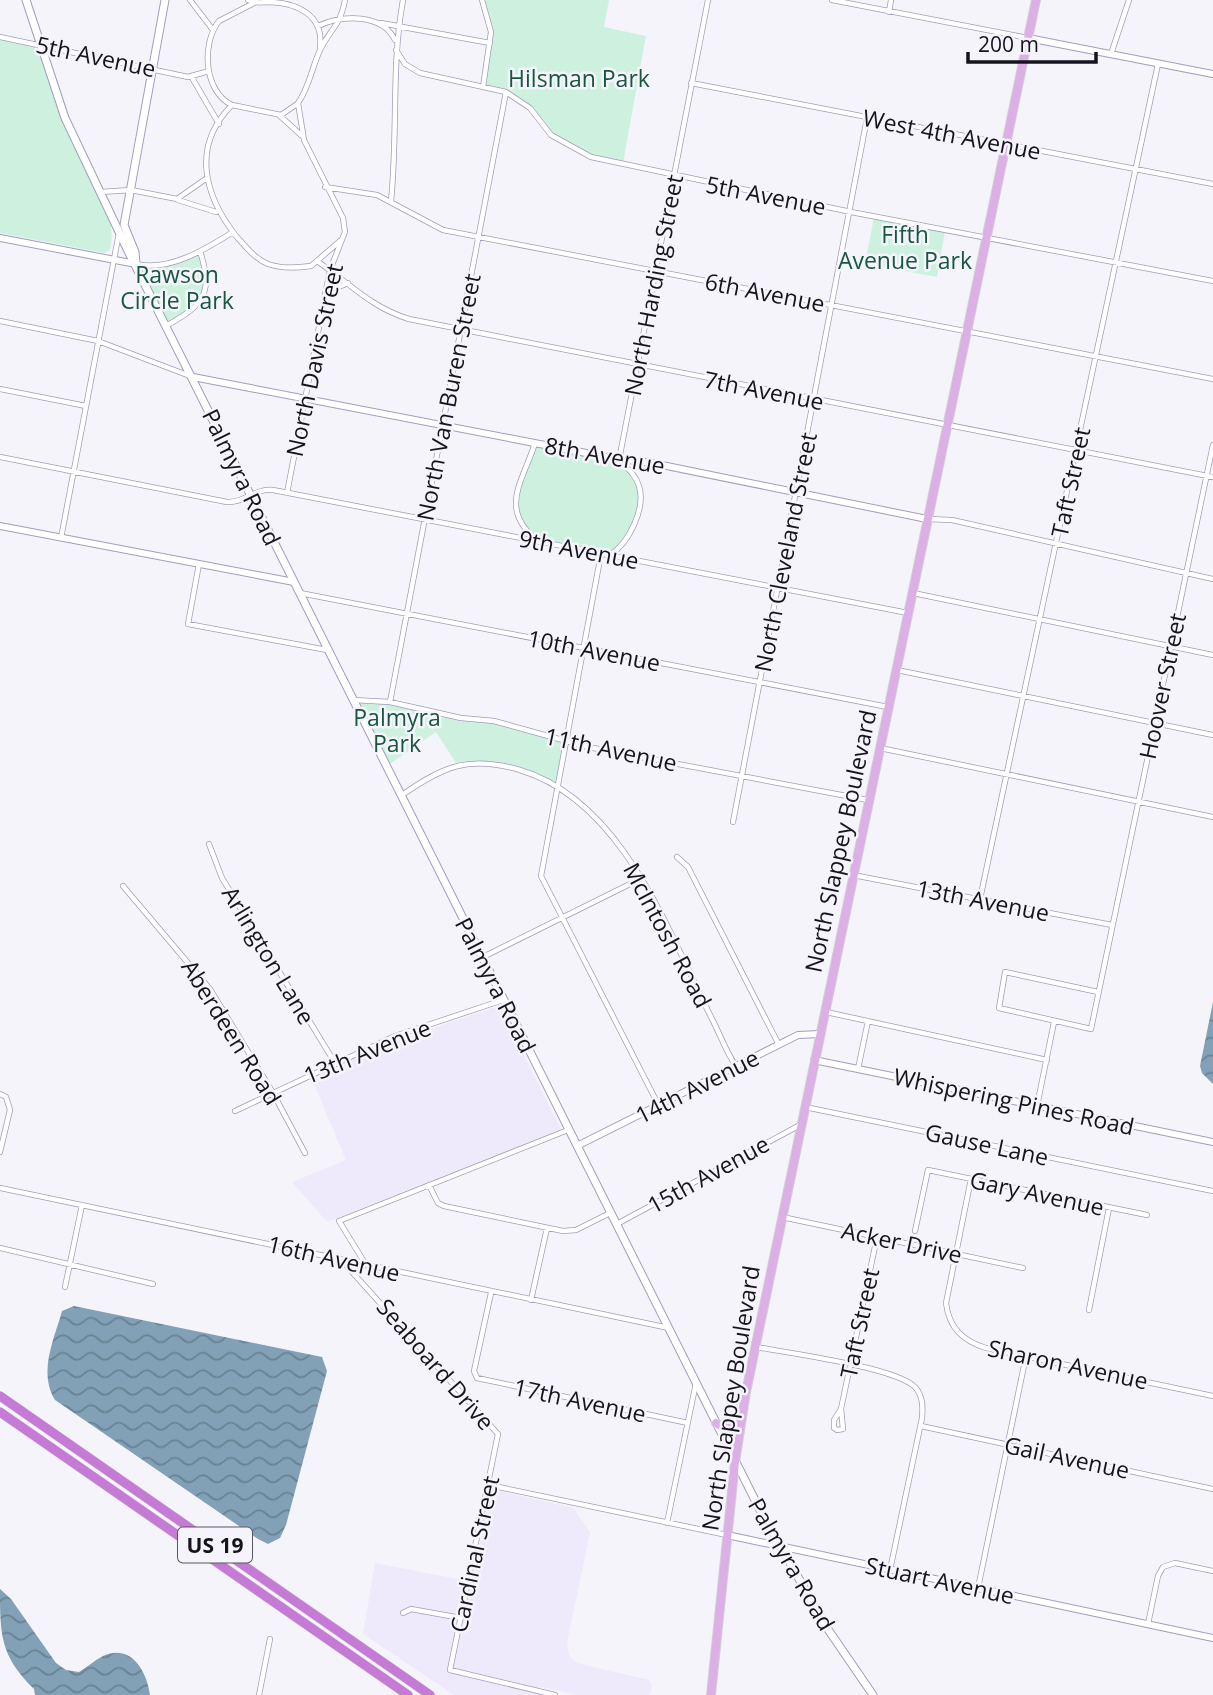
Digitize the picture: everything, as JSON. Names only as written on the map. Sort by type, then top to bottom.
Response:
[{"type":"highway","name":"US 19","points":[[0,1396],[430,1695]]},
{"type":"highway","name":"US 19","points":[[0,1412],[408,1695]]},
{"type":"highway","points":[[374,1656],[438,1695]]},
{"type":"main road","name":"Palmyra Road","points":[[26,0],[65,118],[101,192],[135,252],[136,264],[293,582],[779,1547],[825,1625],[873,1695]]},
{"type":"main road","points":[[122,228],[165,0]]},
{"type":"main road","name":"North Slappey Boulevard","points":[[711,1695],[735,1462],[755,1346],[1036,0]]},
{"type":"main road","points":[[716,1423],[726,1429],[741,1423]]},
{"type":"street","points":[[190,0],[213,30]]},
{"type":"street","points":[[278,115],[298,103],[309,84],[320,49],[342,20],[345,0]]},
{"type":"street","points":[[391,202],[396,146],[396,46],[403,0]]},
{"type":"street","points":[[482,0],[488,15],[490,43],[483,87]]},
{"type":"street","name":"North Harding Street","points":[[619,460],[708,0]]},
{"type":"street","points":[[832,0],[1213,74]]},
{"type":"street","points":[[889,12],[891,0]]},
{"type":"street","points":[[1111,54],[1129,0]]},
{"type":"street","points":[[304,140],[291,123],[278,115],[232,105],[221,98],[209,71],[213,30],[226,15],[251,2],[296,6],[313,17],[318,26],[320,49]]},
{"type":"street","points":[[318,26],[359,19],[490,43]]},
{"type":"street","points":[[381,23],[389,29],[405,64],[420,73],[506,92]]},
{"type":"street","name":"5th Avenue","points":[[0,37],[191,76],[209,71]]},
{"type":"street","name":"Taft Street","points":[[980,899],[1158,64]]},
{"type":"street","points":[[191,76],[219,124]]},
{"type":"street","name":"West 4th Avenue","points":[[691,83],[1213,184]]},
{"type":"street","name":"5th Avenue","points":[[506,92],[530,108],[551,135],[591,157],[674,177],[1213,281]]},
{"type":"street","name":"North Van Buren Street","points":[[390,702],[506,92]]},
{"type":"street","name":"North Davis Street","points":[[287,493],[330,270],[343,236],[343,218],[325,187],[304,140],[298,103]]},
{"type":"street","points":[[232,105],[209,143],[207,178],[219,213],[233,232],[265,263],[292,268],[311,266],[343,236]]},
{"type":"street","name":"North Cleveland Street","points":[[733,822],[867,118]]},
{"type":"street","points":[[177,200],[207,178]]},
{"type":"street","name":"6th Avenue","points":[[325,187],[340,191],[368,192],[433,227],[478,237],[1213,379]]},
{"type":"street","points":[[101,192],[131,190],[219,213]]},
{"type":"street","points":[[61,538],[113,260],[122,228]]},
{"type":"street","points":[[0,238],[151,267],[200,251],[233,232]]},
{"type":"street","points":[[166,326],[193,311],[205,293],[206,277],[200,251]]},
{"type":"street","name":"7th Avenue","points":[[317,261],[381,310],[460,331],[1213,477]]},
{"type":"street","points":[[325,294],[348,283]]},
{"type":"street","name":"8th Avenue","points":[[0,321],[98,341],[193,377],[619,460],[652,463],[927,519],[952,520],[1213,579]]},
{"type":"street","points":[[0,389],[86,406]]},
{"type":"street","points":[[535,443],[532,456],[521,473],[515,508],[522,524],[540,542]]},
{"type":"street","name":"Hoover Street","points":[[1054,1023],[1091,1029],[1213,445]]},
{"type":"street","points":[[0,457],[227,502],[240,502],[251,495]]},
{"type":"street","points":[[609,555],[628,536],[641,498],[635,476],[619,460]]},
{"type":"street","name":"9th Avenue","points":[[251,495],[266,489],[908,613]]},
{"type":"street","points":[[0,526],[293,582]]},
{"type":"street","points":[[601,554],[541,876],[659,1105]]},
{"type":"street","points":[[199,564],[188,624],[328,650]]},
{"type":"street","points":[[912,592],[1213,655]]},
{"type":"street","name":"10th Avenue","points":[[299,593],[888,707]]},
{"type":"street","points":[[896,670],[1213,735]]},
{"type":"street","name":"11th Avenue","points":[[353,700],[390,702],[513,725],[565,741],[869,800]]},
{"type":"street","points":[[879,748],[1213,817]]},
{"type":"street","name":"McIntosh Road","points":[[401,795],[438,774],[468,762],[498,764],[558,785],[613,840],[642,878],[736,1066]]},
{"type":"street","name":"Arlington Lane","points":[[209,844],[222,878],[335,1063]]},
{"type":"street","points":[[677,857],[688,867],[779,1045]]},
{"type":"street","name":"13th Avenue","points":[[853,874],[1112,925]]},
{"type":"street","points":[[482,958],[642,878]]},
{"type":"street","name":"Aberdeen Road","points":[[123,886],[202,978],[273,1093],[304,1153]]},
{"type":"street","points":[[1036,1107],[1054,1023],[999,1008],[1005,972],[1098,992]]},
{"type":"street","name":"13th Avenue","points":[[235,1111],[396,1036],[503,1000]]},
{"type":"street","points":[[824,1012],[1047,1060]]},
{"type":"street","points":[[858,1069],[868,1021]]},
{"type":"street","name":"14th Avenue","points":[[577,1146],[803,1033],[820,1034]]},
{"type":"street","name":"Whispering Pines Road","points":[[814,1060],[1213,1142]]},
{"type":"street","points":[[0,1094],[10,1103],[0,1152]]},
{"type":"street","name":"Gause Lane","points":[[804,1107],[1213,1191]]},
{"type":"street","name":"15th Avenue","points":[[616,1224],[800,1124]]},
{"type":"street","points":[[367,1266],[339,1221],[568,1130]]},
{"type":"street","name":"Gary Avenue","points":[[915,1231],[928,1170],[1147,1215]]},
{"type":"street","name":"Sharon Avenue","points":[[971,1179],[946,1303],[955,1328],[970,1342],[1213,1396]]},
{"type":"street","points":[[429,1185],[438,1203],[444,1206],[547,1228],[576,1230],[610,1213]]},
{"type":"street","name":"16th Avenue","points":[[0,1188],[669,1328]]},
{"type":"street","points":[[65,1287],[82,1205]]},
{"type":"street","points":[[1089,1310],[1109,1208]]},
{"type":"street","name":"Acker Drive","points":[[781,1217],[1023,1268]]},
{"type":"street","points":[[531,1300],[547,1228]]},
{"type":"street","name":"Taft Street","points":[[841,1409],[877,1237]]},
{"type":"street","points":[[0,1248],[153,1284]]},
{"type":"street","name":"Seaboard Drive","points":[[343,1261],[492,1424],[498,1437]]},
{"type":"street","name":"17th Avenue","points":[[491,1292],[475,1374],[484,1380],[688,1423]]},
{"type":"street","points":[[755,1346],[898,1376],[916,1388],[923,1403],[921,1426],[890,1570]]},
{"type":"street","points":[[978,1588],[1026,1356]]},
{"type":"street","points":[[667,1523],[696,1383]]},
{"type":"street","name":"Gail Avenue","points":[[921,1426],[1213,1489]]},
{"type":"street","name":"Cardinal Street","points":[[498,1437],[452,1672],[555,1695]]},
{"type":"street","name":"Stuart Avenue","points":[[489,1485],[1213,1638]]},
{"type":"street","points":[[1149,1624],[1158,1576],[1163,1567],[1175,1563],[1213,1571]]},
{"type":"street","points":[[403,1612],[411,1609],[461,1618]]},
{"type":"street","points":[[259,1695],[270,1639]]},
{"type":"shaded area","points":[[499,1006],[561,1129],[327,1222],[292,1182],[346,1160],[311,1077],[394,1041]]},
{"type":"shaded area","points":[[490,1489],[574,1508],[590,1533],[567,1642],[569,1656],[577,1663],[649,1680],[652,1685],[650,1695],[577,1695],[542,1687],[540,1695],[454,1695],[363,1634],[375,1563],[473,1582]]},
{"type":"green space","name":"Hilsman Park","points":[[483,0],[609,0],[604,27],[646,36],[623,163],[591,156],[551,134],[536,114],[504,90],[484,86],[491,31],[488,10]]},
{"type":"green space","points":[[0,38],[40,46],[64,118],[104,199],[112,233],[110,250],[104,253],[0,233]]},
{"type":"green space","name":"Fifth Avenue Park","points":[[874,217],[945,231],[937,277],[865,264]]},
{"type":"green space","name":"Rawson Circle Park","points":[[200,252],[203,288],[200,296],[196,303],[167,325],[136,265],[149,268]]},
{"type":"green space","points":[[535,444],[616,459],[636,480],[639,503],[636,514],[625,536],[609,555],[555,547],[539,541],[527,532],[517,509],[518,495],[520,482]]},
{"type":"green space","name":"Palmyra Park","points":[[353,701],[460,715],[564,742],[557,784],[495,762],[456,763],[436,732],[387,766]]},
{"type":"water","points":[[1213,1002],[1213,1084],[1202,1073],[1200,1066]]},
{"type":"water","points":[[74,1306],[322,1357],[327,1371],[286,1525],[280,1538],[268,1544],[258,1539],[55,1400],[48,1378],[49,1356],[62,1311]]},
{"type":"water","points":[[0,1589],[11,1599],[56,1663],[66,1670],[79,1672],[103,1656],[122,1653],[129,1656],[141,1669],[150,1695],[35,1695],[34,1689],[14,1666],[4,1644]]}]
